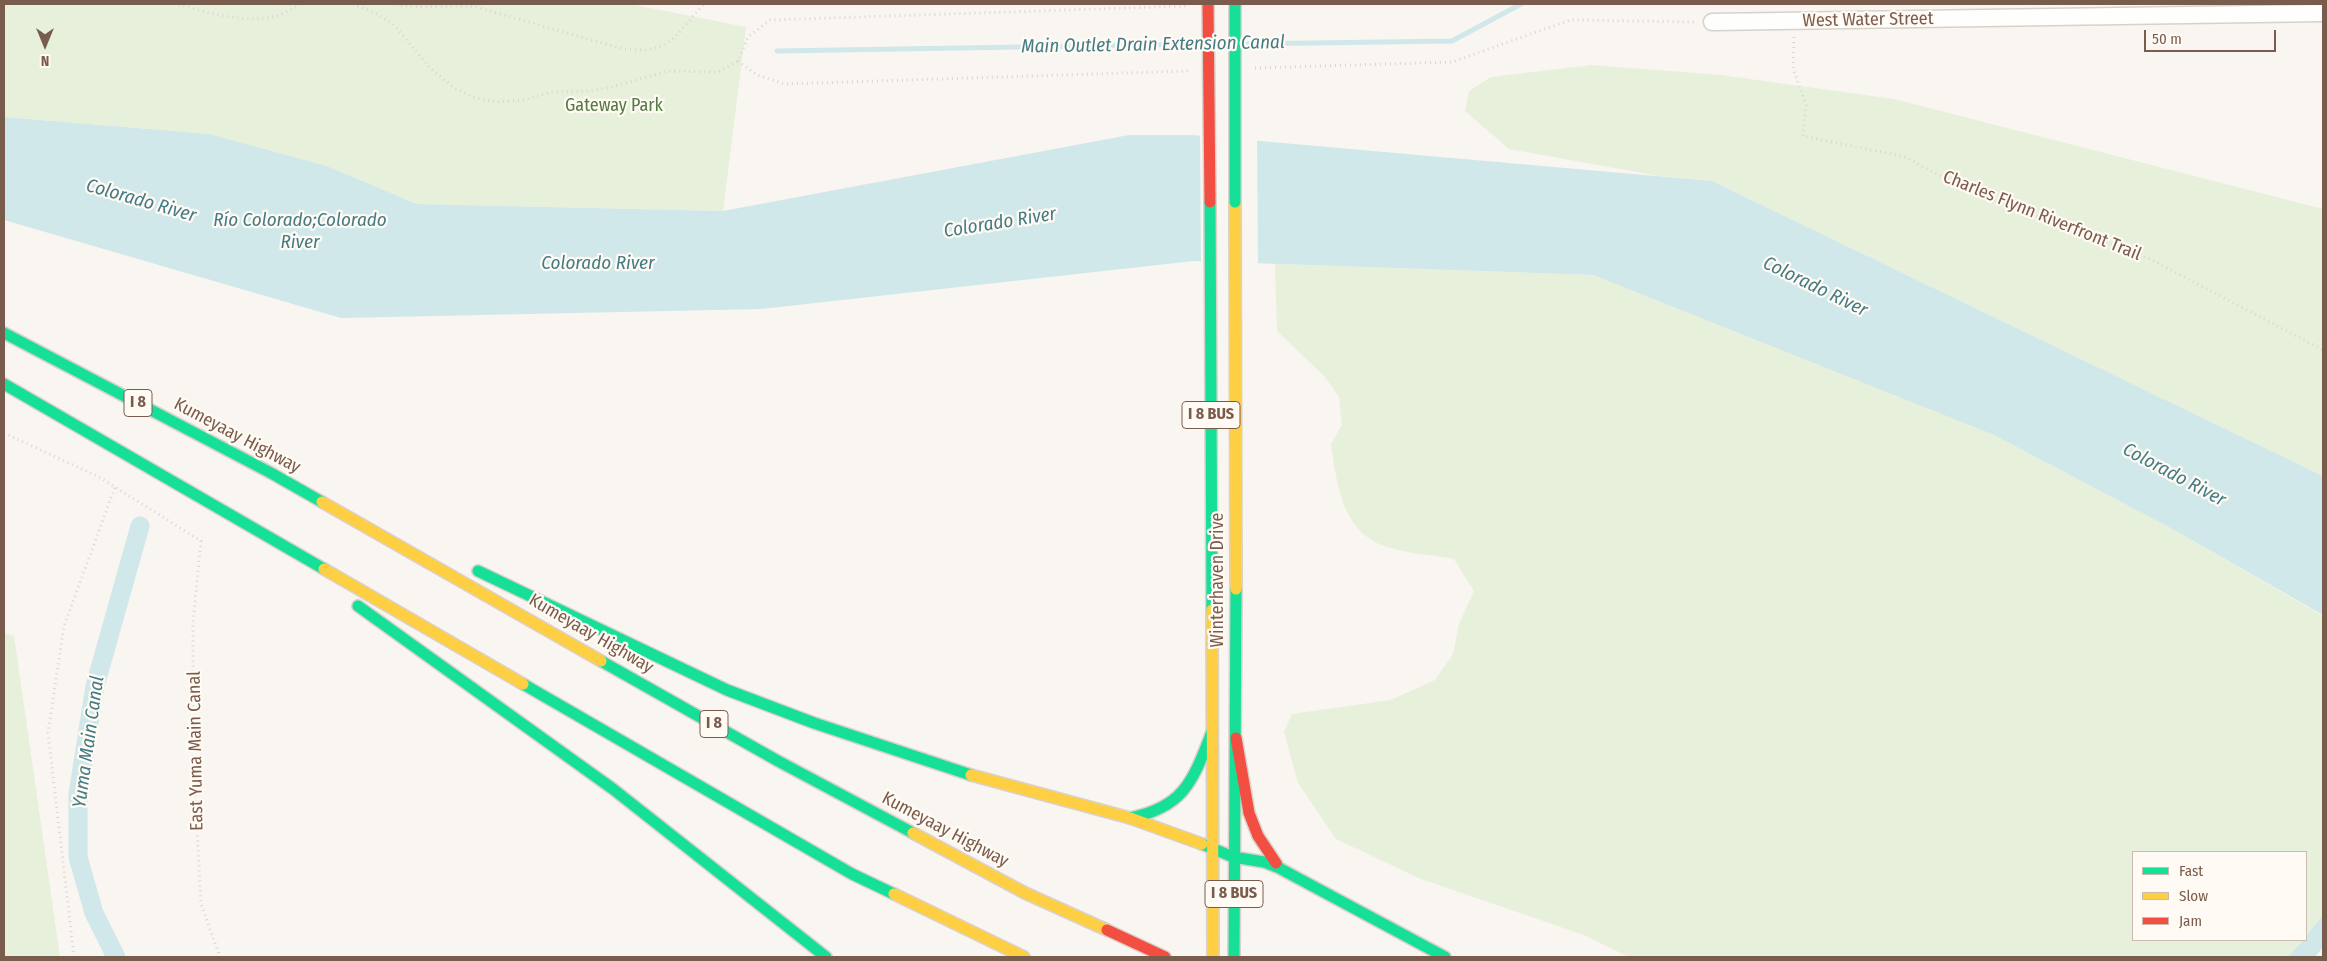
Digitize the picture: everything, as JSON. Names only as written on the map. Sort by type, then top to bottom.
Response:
[{"type":"main road","name":"Winterhaven Drive","points":[[1208,4],[1214,849],[1213,957]]},
{"type":"main road","name":"Winterhaven Drive","points":[[1234,957],[1233,856],[1236,738],[1235,4]]},
{"type":"main road","name":"Kumeyaay Highway","points":[[4,333],[271,473],[778,761],[1025,893],[1165,957]]},
{"type":"main road","points":[[4,384],[852,874],[1024,957]]},
{"type":"main road","points":[[271,473],[414,541]]},
{"type":"main road","points":[[237,519],[334,588]]},
{"type":"main road","points":[[468,566],[727,690],[779,710],[977,777],[1130,818],[1182,835],[1233,856],[1264,862],[1279,868],[1445,957]]},
{"type":"main road","points":[[350,600],[614,789],[826,957]]},
{"type":"main road","points":[[1130,818],[1150,815],[1164,809],[1174,800],[1193,775],[1212,732]]},
{"type":"main road","points":[[1236,738],[1249,813],[1258,836],[1279,868]]},
{"type":"street","name":"West Water Street","points":[[1712,22],[2323,13]]},
{"type":"path","points":[[179,4],[224,16],[255,18],[275,16],[301,4]]},
{"type":"path","points":[[353,4],[379,15],[394,25],[431,69],[456,89],[476,98],[497,102],[523,100],[551,92],[588,91],[612,87],[668,70],[718,72],[738,61],[748,37],[770,20],[1195,6]]},
{"type":"path","points":[[396,4],[420,8],[462,6],[476,8],[620,48],[640,50],[658,46],[672,40],[704,4]]},
{"type":"path","points":[[1254,4],[1264,4]]},
{"type":"path","name":"Charles Flynn Riverfront Trail","points":[[1794,21],[1793,68],[1806,105],[1803,136],[1906,157],[1959,188],[2150,259],[2323,350]]},
{"type":"path","points":[[4,433],[99,477],[115,487],[64,626],[48,733],[74,957]]},
{"type":"path","name":"East Yuma Main Canal","points":[[115,487],[201,542],[193,622],[194,771],[201,904],[220,957]]},
{"type":"green space","name":"Gateway Park","points":[[4,4],[630,4],[746,27],[723,211],[417,204],[327,166],[210,134],[4,117]]},
{"type":"green space","points":[[1592,65],[1721,75],[1894,99],[2323,209],[2323,476],[1712,181],[1659,176],[1509,149],[1465,111],[1469,91],[1491,77]]},
{"type":"green space","points":[[1275,264],[1593,275],[1994,435],[2176,531],[2323,616],[2322,918],[2307,935],[2307,851],[2132,851],[2132,941],[2302,941],[2288,957],[1629,957],[1584,935],[1421,879],[1336,839],[1298,783],[1284,732],[1292,714],[1391,700],[1435,680],[1453,654],[1459,624],[1474,591],[1454,559],[1407,552],[1379,544],[1366,536],[1356,526],[1348,514],[1338,487],[1331,444],[1342,425],[1339,397],[1325,377],[1277,331]]},
{"type":"green space","points":[[4,633],[14,636],[60,957],[4,957]]},
{"type":"water","name":"Río Colorado;Colorado River","points":[[4,117],[210,134],[327,166],[417,204],[723,211],[1129,135],[1192,135],[1712,181],[2323,476],[2323,615],[2176,531],[1994,435],[1593,275],[1194,261],[761,309],[341,318],[4,220]]},
{"type":"water","points":[[2323,915],[2323,947],[2315,957],[2288,957],[2302,941],[2307,941],[2307,935]]},
{"type":"pier","points":[[1200,133],[1257,138],[1258,266],[1201,264]]},
{"type":"waterway","name":"Main Outlet Drain Extension Canal","points":[[1243,44],[1452,41],[1521,4]]},
{"type":"waterway","name":"Main Outlet Drain Extension Canal","points":[[777,51],[1202,44]]},
{"type":"waterway","name":"Yuma Main Canal","points":[[116,957],[94,913],[78,857],[78,794],[95,686],[140,526]]},
{"type":"traffic: fast","points":[[1235,4],[1235,202]]},
{"type":"traffic: fast","points":[[1210,202],[1212,610]]},
{"type":"traffic: fast","points":[[4,333],[271,473],[322,502]]},
{"type":"traffic: fast","points":[[4,384],[324,569]]},
{"type":"traffic: fast","points":[[478,571],[727,690],[814,723],[971,775]]},
{"type":"traffic: fast","points":[[1234,957],[1236,589]]},
{"type":"traffic: fast","points":[[358,606],[613,789],[826,957]]},
{"type":"traffic: fast","points":[[601,661],[778,761],[913,833]]},
{"type":"traffic: fast","points":[[523,684],[852,874],[894,894]]},
{"type":"traffic: fast","points":[[1130,818],[1149,813],[1175,799],[1192,777],[1212,732]]},
{"type":"traffic: fast","points":[[1202,844],[1233,857],[1264,862],[1279,868]]},
{"type":"traffic: fast","points":[[1276,863],[1279,868],[1445,957]]},
{"type":"traffic: slow","points":[[1235,202],[1236,589]]},
{"type":"traffic: slow","points":[[322,502],[601,661]]},
{"type":"traffic: slow","points":[[324,569],[523,684]]},
{"type":"traffic: slow","points":[[1212,610],[1213,957]]},
{"type":"traffic: slow","points":[[971,775],[1130,818],[1202,844]]},
{"type":"traffic: slow","points":[[913,833],[1025,893],[1107,930]]},
{"type":"traffic: slow","points":[[894,894],[1024,957]]},
{"type":"traffic: jam","points":[[1208,4],[1210,202]]},
{"type":"traffic: jam","points":[[1236,738],[1249,813],[1258,836],[1276,863]]},
{"type":"traffic: jam","points":[[1107,930],[1165,957]]},
{"type":"water label","name":"Colorado River","points":[[141,201]]},
{"type":"water label","name":"Colorado River","points":[[1000,223]]},
{"type":"water label","name":"Colorado River","points":[[598,264]]},
{"type":"water label","name":"Colorado River","points":[[1815,287]]},
{"type":"water label","name":"Colorado River","points":[[2174,475]]}]
